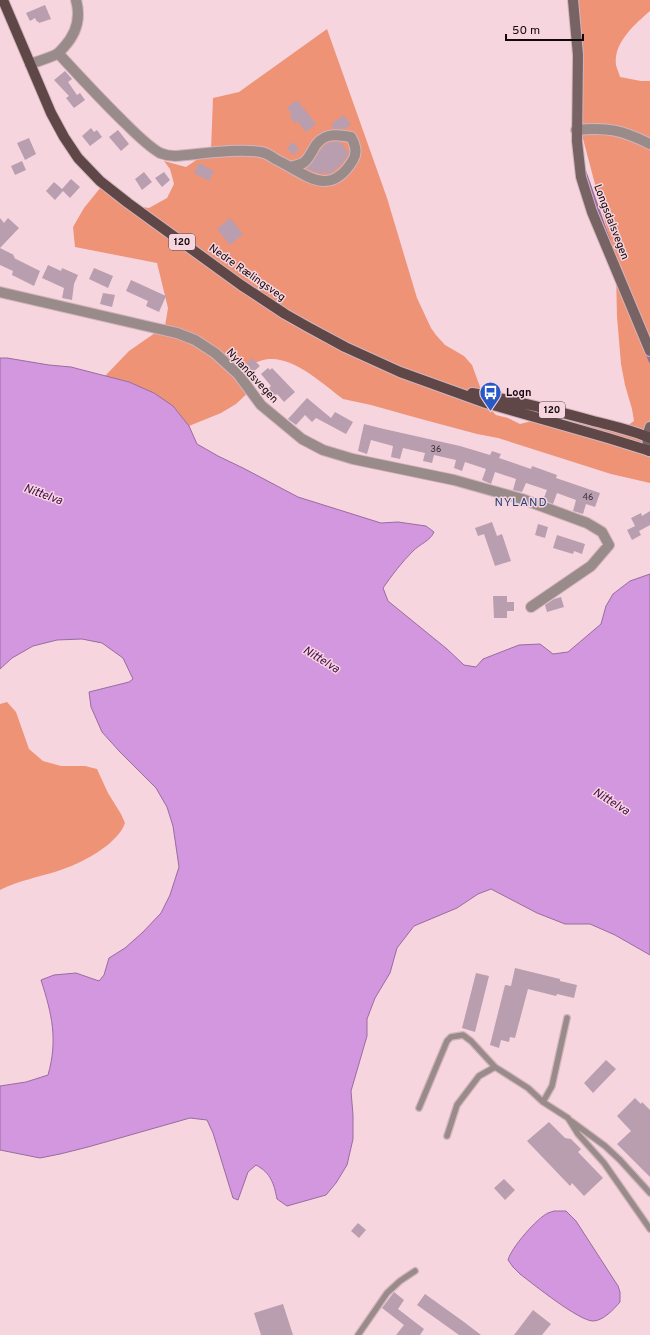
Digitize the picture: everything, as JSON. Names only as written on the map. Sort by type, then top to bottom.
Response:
[{"type":"main road","name":"Nedre Rælingsveg","points":[[3,0],[54,119],[70,147],[90,171],[123,199],[235,281],[296,321],[381,364],[486,403],[650,451]]},
{"type":"main road","name":"Longsdalsvegen","points":[[574,0],[578,55],[576,130],[577,152],[581,177],[588,201],[650,351]]},
{"type":"main road","name":"Nedre Rælingsveg","points":[[452,390],[489,396],[553,410],[626,430],[648,438]]},
{"type":"main road","points":[[650,427],[648,438],[650,451]]},
{"type":"street","points":[[30,64],[58,53],[69,42],[78,24],[76,0]]},
{"type":"street","points":[[58,53],[98,98],[150,146],[167,155],[175,156],[240,151],[263,152],[310,179],[324,182],[339,177],[349,167],[356,156],[355,144],[351,137],[337,134],[325,136],[316,143],[309,157],[303,163],[291,167]]},
{"type":"street","points":[[576,130],[614,130],[631,135],[650,144]]},
{"type":"street","name":"Nylandsvegen","points":[[0,292],[176,333],[195,340],[215,354],[238,374],[261,405],[302,439],[323,450],[353,459],[454,480],[522,499],[587,523],[602,532],[609,544],[591,566],[531,607]]},
{"type":"lane","points":[[543,1102],[552,1086],[567,1018]]},
{"type":"lane","points":[[420,1108],[447,1041],[450,1037],[463,1035],[471,1041],[495,1067],[528,1088],[543,1102],[602,1143],[620,1160],[650,1193]]},
{"type":"lane","points":[[447,1136],[457,1106],[479,1076],[495,1067]]},
{"type":"lane","points":[[568,1118],[578,1134],[604,1163],[650,1229]]},
{"type":"lane","points":[[358,1335],[387,1293],[400,1281],[415,1271]]},
{"type":"shaded area","points":[[576,0],[650,0],[650,11],[632,28],[621,42],[616,57],[616,65],[620,77],[650,81],[650,483],[611,474],[498,438],[477,434],[371,405],[343,399],[315,377],[293,364],[282,360],[271,359],[250,365],[243,372],[254,387],[236,404],[221,413],[189,426],[173,406],[129,382],[105,376],[129,351],[165,326],[168,308],[157,263],[75,247],[73,227],[84,208],[105,182],[129,205],[149,208],[167,198],[174,184],[170,169],[164,161],[186,167],[211,150],[213,98],[239,92],[327,29],[387,198],[417,298],[431,328],[436,335],[445,345],[464,356],[472,365],[487,406],[496,415],[508,418],[520,424],[540,419],[560,411],[627,426],[634,421],[621,364],[617,317],[616,271],[613,252],[578,120]]},
{"type":"shaded area","points":[[7,702],[16,712],[29,749],[43,761],[61,766],[85,766],[97,769],[108,793],[125,823],[117,836],[109,844],[85,860],[65,869],[0,890],[0,704]]},
{"type":"water","name":"Nittelva","points":[[0,358],[71,367],[129,382],[154,393],[173,406],[189,426],[197,444],[298,497],[381,523],[398,522],[426,526],[434,532],[432,535],[409,555],[383,588],[388,601],[447,649],[464,665],[476,667],[483,659],[519,645],[540,644],[553,654],[568,652],[601,624],[606,606],[613,594],[630,581],[650,574],[650,955],[615,935],[590,924],[565,924],[537,913],[491,889],[478,894],[457,908],[414,926],[397,948],[390,973],[375,998],[367,1019],[367,1036],[351,1091],[353,1139],[347,1165],[336,1183],[326,1195],[287,1206],[277,1199],[275,1188],[271,1179],[261,1168],[256,1165],[248,1172],[238,1200],[233,1198],[213,1133],[207,1120],[190,1118],[88,1147],[40,1158],[0,1150],[0,1086],[26,1082],[48,1075],[53,1050],[53,1039],[51,1016],[41,980],[54,975],[76,973],[99,981],[104,975],[109,958],[125,948],[161,913],[170,895],[179,867],[173,826],[167,807],[156,788],[102,732],[91,707],[89,692],[129,682],[133,679],[123,658],[102,643],[82,639],[57,640],[33,646],[12,658],[0,669]]},
{"type":"water","points":[[554,1211],[566,1211],[576,1221],[618,1286],[620,1292],[620,1302],[601,1319],[593,1321],[586,1319],[567,1309],[520,1274],[508,1260],[514,1248],[531,1227],[543,1216]]},
{"type":"building","points":[[45,5],[51,19],[39,23],[35,18],[30,21],[26,13]]},
{"type":"building","points":[[65,71],[72,79],[68,82],[77,95],[80,93],[85,100],[74,108],[66,98],[69,96],[54,80]]},
{"type":"building","points":[[297,100],[316,124],[306,132],[297,121],[295,123],[289,116],[292,114],[287,108]]},
{"type":"building","points":[[344,115],[351,125],[344,129],[334,129],[331,124]]},
{"type":"building","points":[[91,128],[94,132],[97,130],[102,137],[90,146],[82,136]]},
{"type":"building","points":[[118,130],[129,144],[121,151],[109,137]]},
{"type":"building","points":[[29,138],[36,154],[25,160],[17,143]]},
{"type":"building","points":[[293,142],[299,149],[293,155],[287,148]]},
{"type":"building","points":[[340,142],[349,153],[342,164],[331,173],[326,174],[324,171],[321,174],[307,169],[327,143]]},
{"type":"building","points":[[22,161],[26,170],[15,175],[11,166]]},
{"type":"building","points":[[199,163],[214,171],[209,181],[194,173]]},
{"type":"building","points":[[144,172],[152,182],[142,190],[135,179]]},
{"type":"building","points":[[164,172],[170,180],[162,187],[155,178]]},
{"type":"building","points":[[71,179],[80,187],[70,198],[63,191],[55,200],[46,191],[54,182],[62,189]]},
{"type":"building","points":[[0,218],[4,223],[8,218],[19,228],[0,248]]},
{"type":"building","points":[[230,218],[243,234],[230,245],[217,229]]},
{"type":"building","points":[[0,248],[14,255],[14,258],[40,271],[34,286],[12,275],[13,271],[0,265]]},
{"type":"building","points":[[48,265],[61,271],[62,268],[78,275],[74,284],[72,300],[62,298],[64,288],[42,278]]},
{"type":"building","points":[[94,268],[113,276],[108,288],[89,279]]},
{"type":"building","points":[[131,280],[166,296],[159,312],[146,306],[148,301],[126,291]]},
{"type":"building","points":[[103,293],[115,295],[112,307],[100,304]]},
{"type":"building","points":[[252,358],[260,366],[252,373],[245,366]]},
{"type":"building","points":[[268,368],[270,370],[272,368],[295,392],[284,402],[277,394],[271,399],[265,392],[271,386],[261,374]]},
{"type":"building","points":[[307,398],[331,418],[335,412],[353,422],[346,434],[316,418],[312,422],[305,415],[296,425],[288,419]]},
{"type":"building","points":[[364,424],[460,446],[490,455],[492,451],[501,454],[499,458],[531,469],[532,466],[557,475],[556,478],[600,493],[595,507],[586,504],[583,514],[573,511],[576,500],[557,493],[553,504],[543,500],[547,490],[526,483],[522,492],[513,490],[516,479],[495,472],[491,484],[482,480],[486,469],[465,462],[462,471],[454,468],[456,460],[434,455],[432,463],[423,461],[425,453],[403,448],[400,459],[391,457],[393,446],[371,440],[367,454],[358,451]]},
{"type":"building","points":[[650,511],[650,525],[639,531],[641,535],[632,540],[627,530],[635,526],[631,518],[641,513],[642,516]]},
{"type":"building","points":[[492,522],[497,536],[502,534],[511,561],[495,566],[484,534],[478,536],[475,528]]},
{"type":"building","points":[[538,524],[548,527],[545,538],[535,535]]},
{"type":"building","points":[[557,535],[585,544],[582,554],[574,551],[573,554],[553,548]]},
{"type":"building","points":[[493,596],[507,596],[507,602],[514,602],[514,611],[507,611],[507,618],[494,618]]},
{"type":"building","points":[[561,597],[564,607],[547,612],[545,605],[554,599]]},
{"type":"building","points":[[515,968],[560,979],[560,981],[577,985],[574,998],[557,994],[556,996],[528,989],[515,1038],[510,1037],[509,1042],[501,1040],[499,1048],[490,1045],[505,985],[511,986]]},
{"type":"building","points":[[476,973],[489,976],[475,1032],[462,1028]]},
{"type":"building","points":[[606,1060],[616,1069],[593,1093],[584,1083]]},
{"type":"building","points":[[635,1098],[641,1104],[642,1102],[650,1110],[650,1177],[617,1144],[631,1131],[617,1116]]},
{"type":"building","points":[[549,1122],[565,1138],[571,1139],[581,1149],[578,1152],[603,1178],[584,1196],[572,1183],[570,1186],[527,1141]]},
{"type":"building","points":[[504,1179],[515,1190],[505,1200],[494,1188]]},
{"type":"building","points":[[358,1223],[366,1230],[359,1238],[351,1231]]},
{"type":"building","points":[[394,1292],[404,1300],[398,1309],[424,1329],[420,1335],[396,1335],[404,1325],[382,1308]]},
{"type":"building","points":[[425,1294],[481,1335],[459,1335],[417,1305]]},
{"type":"building","points":[[283,1304],[293,1335],[261,1335],[254,1313]]},
{"type":"building","points":[[533,1310],[551,1324],[542,1335],[514,1335]]},
{"type":"waterway","points":[[585,172],[609,240]]},
{"type":"waterway","points":[[647,353],[650,361]]},
{"type":"place","name":"Logn","points":[[491,412]]},
{"type":"district","name":"NYLAND","points":[[521,503]]}]
